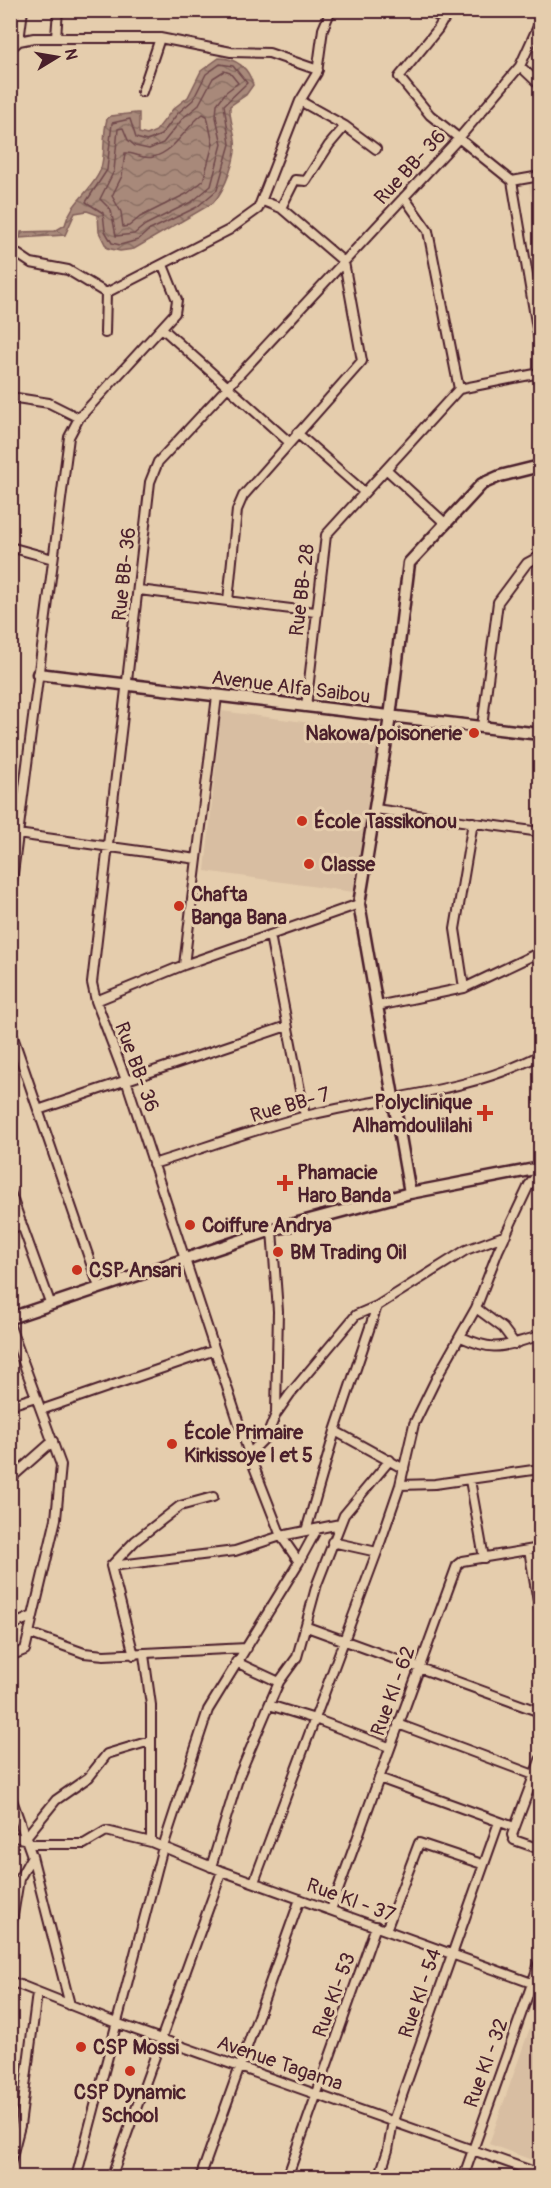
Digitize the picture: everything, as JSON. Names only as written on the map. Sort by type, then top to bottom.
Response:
[{"type":"street","points":[[19,40],[23,10]]},
{"type":"street","points":[[56,37],[58,10]]},
{"type":"street","points":[[106,293],[229,230],[253,214],[263,201],[300,101],[318,70],[322,29],[331,10]]},
{"type":"street","points":[[428,10],[444,20]]},
{"type":"street","points":[[449,10],[444,20],[399,76],[430,115],[512,181],[540,346]]},
{"type":"street","name":"Rue BB- 36","points":[[299,1562],[281,1536],[249,1454],[126,1080],[96,1001],[92,973],[153,472],[158,462],[227,386],[460,137],[520,66],[540,22]]},
{"type":"street","points":[[10,48],[19,40],[56,37],[160,38],[231,52],[269,53],[318,70]]},
{"type":"street","points":[[142,92],[160,38]]},
{"type":"street","points":[[520,66],[540,85]]},
{"type":"street","points":[[300,101],[345,126],[376,149]]},
{"type":"street","points":[[281,208],[295,180],[306,181],[345,126]]},
{"type":"street","points":[[512,181],[540,176]]},
{"type":"street","points":[[404,197],[429,234],[459,389],[540,373]]},
{"type":"street","points":[[228,601],[240,503],[289,442],[362,361],[344,262],[281,208],[263,201]]},
{"type":"street","points":[[10,249],[31,264],[68,270],[106,293]]},
{"type":"street","points":[[10,897],[14,834],[38,674],[67,447],[80,418],[163,329],[177,306],[163,265]]},
{"type":"street","points":[[105,333],[106,293]]},
{"type":"street","points":[[163,329],[289,442]]},
{"type":"street","name":"Rue BB- 28","points":[[306,707],[315,612],[326,535],[459,389]]},
{"type":"street","points":[[10,397],[49,403],[80,418]]},
{"type":"street","points":[[297,433],[364,492]]},
{"type":"street","points":[[410,1193],[359,904],[390,717],[409,563],[482,484],[490,479],[540,466]]},
{"type":"street","points":[[386,469],[446,524]]},
{"type":"street","points":[[10,547],[53,559]]},
{"type":"street","points":[[482,727],[498,602],[527,563],[540,556]]},
{"type":"street","points":[[139,590],[315,612]]},
{"type":"street","name":"Avenue Alfa Saibou","points":[[38,674],[540,734]]},
{"type":"street","points":[[184,965],[217,696]]},
{"type":"street","points":[[375,809],[540,832]]},
{"type":"street","points":[[464,988],[455,929],[472,822]]},
{"type":"street","points":[[14,834],[197,859]]},
{"type":"street","points":[[96,1001],[184,965],[359,904]]},
{"type":"street","points":[[270,935],[305,1116]]},
{"type":"street","points":[[377,1005],[464,988],[540,952]]},
{"type":"street","points":[[41,1109],[287,1026]]},
{"type":"street","points":[[10,1028],[41,1109],[99,1287]]},
{"type":"street","name":"Rue BB- 7","points":[[153,1164],[305,1116],[393,1096],[470,1083],[503,1074],[540,1054]]},
{"type":"street","points":[[10,1318],[272,1230],[410,1193],[539,1170]]},
{"type":"street","points":[[539,1170],[540,1187]]},
{"type":"street","points":[[254,1882],[377,1552],[400,1485],[414,1425],[436,1377],[476,1308],[492,1263],[529,1185],[539,1170]]},
{"type":"street","points":[[10,1192],[51,1305]]},
{"type":"street","points":[[10,1229],[21,1225]]},
{"type":"street","points":[[272,1230],[278,1311],[276,1414]]},
{"type":"street","points":[[249,1454],[267,1436],[276,1414],[356,1315],[376,1306],[466,1251],[506,1235]]},
{"type":"street","points":[[306,1531],[335,1431],[376,1306]]},
{"type":"street","points":[[476,1308],[502,1328],[515,1344]]},
{"type":"street","points":[[10,1326],[61,1465],[56,1519],[33,1616],[31,1634],[23,1652],[10,1656]]},
{"type":"street","points":[[460,1337],[483,1347],[499,1348],[540,1336]]},
{"type":"street","points":[[41,1410],[215,1350]]},
{"type":"street","points":[[10,1405],[36,1397]]},
{"type":"street","points":[[335,1431],[404,1469]]},
{"type":"street","points":[[10,1479],[52,1441]]},
{"type":"street","points":[[211,1867],[239,1776],[279,1682],[297,1657],[317,1584],[332,1542],[346,1512],[390,1460]]},
{"type":"street","points":[[400,1485],[470,1480],[540,1469]]},
{"type":"street","points":[[470,1480],[483,1558]]},
{"type":"street","points":[[111,1566],[135,1541],[180,1506],[213,1497]]},
{"type":"street","points":[[111,1566],[235,1551],[281,1536],[340,1524]]},
{"type":"street","points":[[76,2178],[164,1847],[208,1710],[299,1562],[316,1529]]},
{"type":"street","points":[[332,1542],[377,1552]]},
{"type":"street","name":"Rue KI - 62","points":[[331,1910],[457,1566],[462,1561],[540,1548]]},
{"type":"street","points":[[529,1550],[540,1613]]},
{"type":"street","points":[[111,1566],[134,1655]]},
{"type":"street","points":[[10,1626],[33,1616]]},
{"type":"street","points":[[307,1627],[418,1670],[540,1712]]},
{"type":"street","points":[[31,1634],[84,1653],[144,1655],[195,1649],[247,1648]]},
{"type":"street","points":[[144,1655],[152,1705],[151,1842]]},
{"type":"street","points":[[236,1662],[279,1682]]},
{"type":"street","points":[[269,1705],[315,1719],[390,1747]]},
{"type":"street","points":[[398,1724],[534,1775]]},
{"type":"street","points":[[28,1841],[56,1800],[89,1776],[107,1754],[150,1741]]},
{"type":"street","points":[[540,1760],[514,1827],[514,1840],[540,1850]]},
{"type":"street","points":[[379,1778],[514,1827]]},
{"type":"street","points":[[10,1794],[28,1841],[70,2005]]},
{"type":"street","name":"Rue KI - 54","points":[[379,2178],[388,2150],[393,2121],[482,1864],[499,1822]]},
{"type":"street","name":"Rue KI - 37","points":[[10,1836],[28,1841],[84,1844],[106,1831],[151,1842],[211,1867],[536,1984]]},
{"type":"street","points":[[386,1930],[417,1844],[421,1843],[482,1864]]},
{"type":"street","points":[[10,1934],[19,1879],[32,1856]]},
{"type":"street","points":[[111,2178],[222,1871]]},
{"type":"street","points":[[200,2178],[300,1899]]},
{"type":"street","name":"Rue KI- 53","points":[[287,2178],[376,1926]]},
{"type":"street","name":"Rue KI - 32","points":[[463,2178],[536,1984],[540,1961]]},
{"type":"street","name":"Avenue Tagama","points":[[10,1981],[36,1994],[540,2174]]},
{"type":"street","points":[[10,2164],[20,2126],[36,1994]]},
{"type":"shaded area","points":[[540,182],[540,248],[529,184]]},
{"type":"shaded area","points":[[221,711],[380,732],[353,892],[205,871]]},
{"type":"shaded area","points":[[540,2002],[540,2163],[489,2144]]},
{"type":"water","points":[[219,58],[225,58],[241,65],[253,85],[246,95],[230,106],[235,140],[234,155],[226,182],[213,203],[134,249],[120,251],[107,248],[99,232],[98,215],[87,211],[75,213],[65,235],[20,238],[21,232],[55,231],[65,225],[71,210],[100,171],[107,119],[111,116],[139,113],[139,133],[147,135],[156,131],[173,109],[188,97],[201,71]]},
{"type":"place","name":"Nakowa/poisonerie","points":[[474,733]]},
{"type":"place","name":"École Tassikonou","points":[[302,821]]},
{"type":"place","name":"Classe","points":[[309,864]]},
{"type":"place","name":"Chafta Banga Bana","points":[[179,906]]},
{"type":"place","name":"Polyclinique Alhamdoulilahi","points":[[485,1113]]},
{"type":"place","name":"Phamacie Haro Banda","points":[[285,1183]]},
{"type":"place","name":"Coiffure Andrya","points":[[190,1225]]},
{"type":"place","name":"BM Trading Oil","points":[[278,1252]]},
{"type":"place","name":"CSP Ansari","points":[[77,1270]]},
{"type":"place","name":"École Primaire Kirkissoye I et 5","points":[[172,1444]]},
{"type":"place","name":"CSP Mossi","points":[[81,2047]]},
{"type":"place","name":"CSP Dynamic School","points":[[130,2071]]}]
